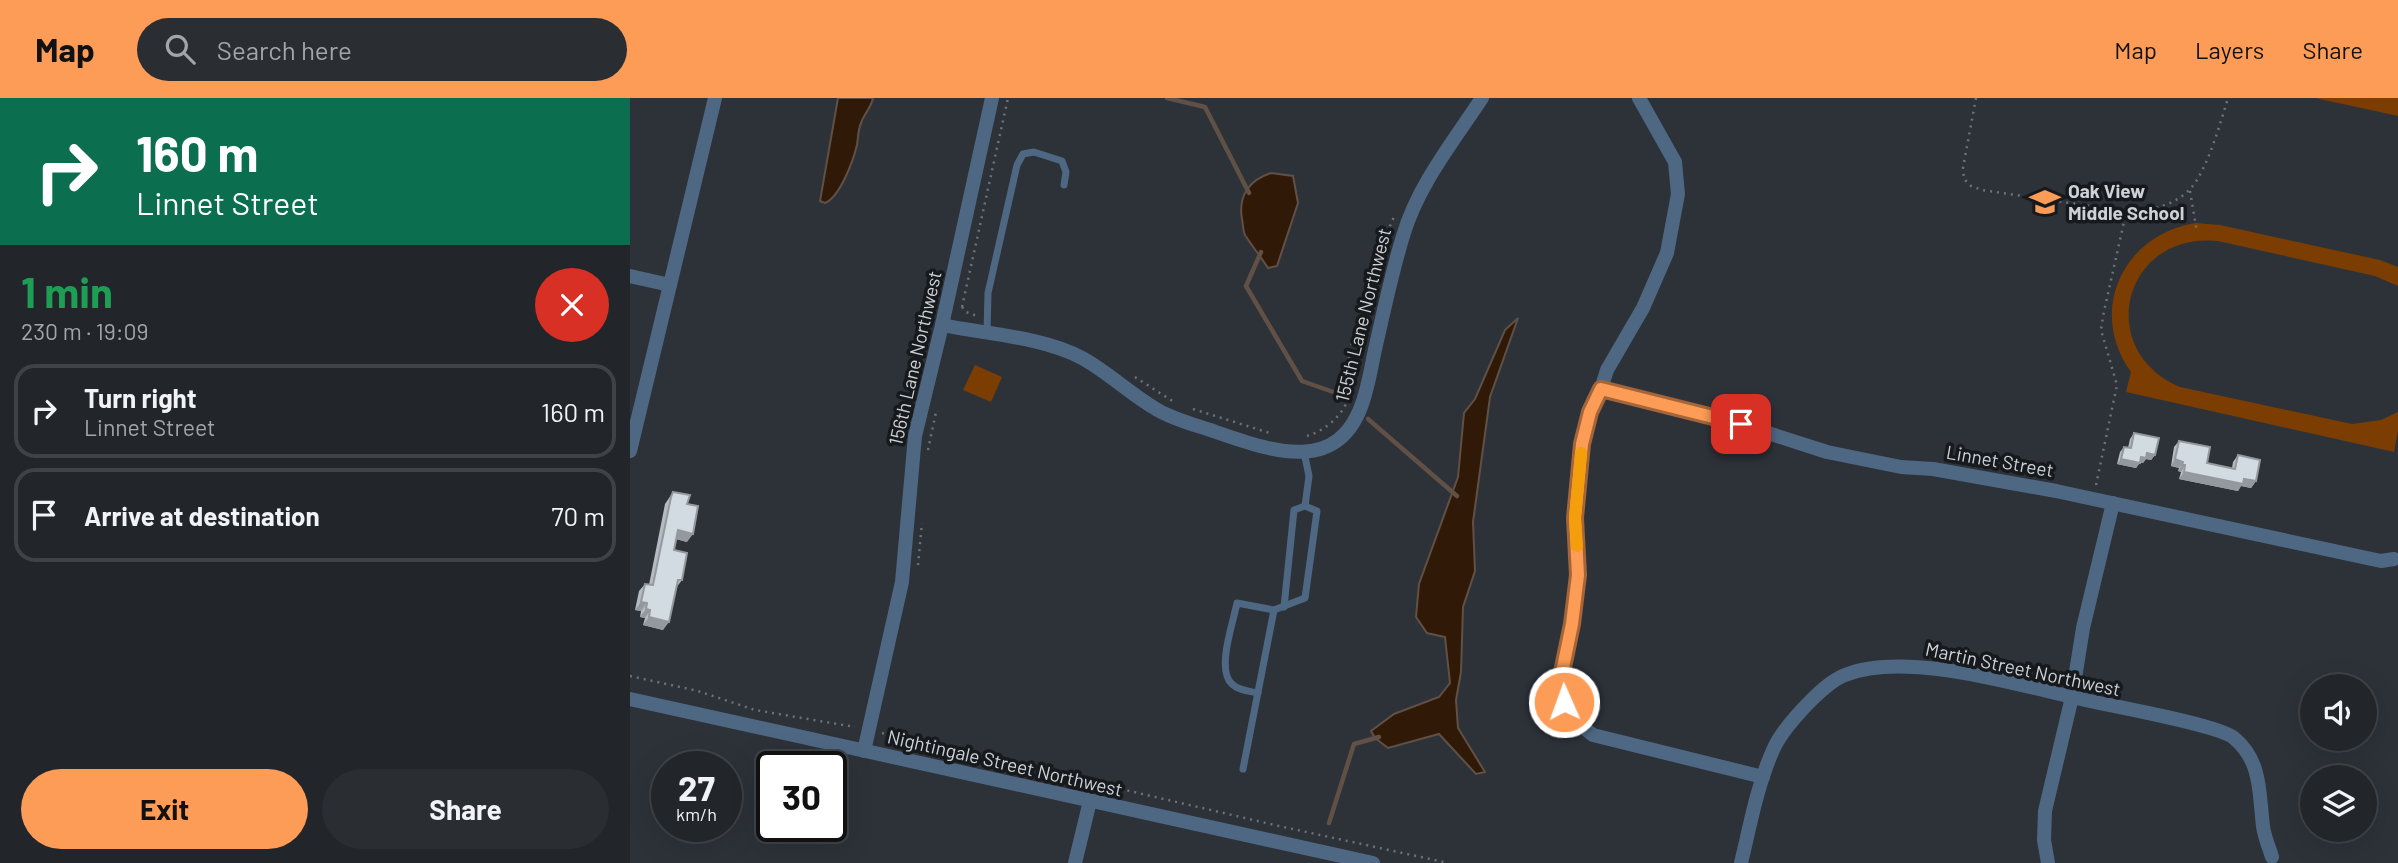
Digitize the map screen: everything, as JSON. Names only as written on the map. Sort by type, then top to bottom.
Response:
[{"type":"street","points":[[630,451],[715,98]]},
{"type":"street","name":"156th Lane Northwest","points":[[864,751],[902,582],[915,436],[943,326],[992,98]]},
{"type":"street","name":"155th Lane Northwest","points":[[1303,445],[1320,449],[1336,441],[1353,426],[1364,400],[1393,270],[1413,207],[1435,167],[1482,98]]},
{"type":"street","points":[[1639,98],[1675,162],[1678,194],[1667,253],[1643,308],[1607,370],[1590,412],[1582,444],[1575,518],[1578,575],[1572,624],[1560,682],[1564,702],[1583,727],[1593,735],[1763,777]]},
{"type":"street","points":[[630,276],[670,285]]},
{"type":"street","points":[[943,326],[1046,345],[1082,358],[1168,416],[1282,452],[1303,445]]},
{"type":"street","name":"Linnet Street","points":[[1601,389],[1718,417],[1827,452],[2093,499],[2381,561],[2394,559]]},
{"type":"street","points":[[2048,863],[2044,816],[2072,697],[2083,628],[2113,503]]},
{"type":"street","name":"Martin Street Northwest","points":[[1741,863],[1763,777],[1773,748],[1787,727],[1809,701],[1843,676],[1873,666],[1915,666],[2072,697],[2205,727],[2232,736],[2244,748],[2254,765],[2259,783],[2263,829],[2272,857]]},
{"type":"street","name":"Nightingale Street Northwest","points":[[630,699],[1373,863]]},
{"type":"street","points":[[1075,863],[1090,801]]},
{"type":"lane","points":[[986,334],[988,293],[1017,165],[1023,154],[1034,152],[1062,161],[1066,172],[1064,185]]},
{"type":"lane","points":[[1303,445],[1309,476],[1305,506]]},
{"type":"lane","points":[[1258,693],[1238,689],[1230,683],[1224,667],[1237,603],[1274,610],[1284,607],[1305,598],[1317,511],[1305,506],[1294,510],[1284,607]]},
{"type":"lane","points":[[1243,769],[1274,610]]},
{"type":"path","points":[[987,318],[961,310],[1008,98]]},
{"type":"path","points":[[1976,98],[1963,168],[1964,179],[1971,186],[2009,195],[2126,211],[2150,210],[2174,201],[2190,189],[2200,173],[2228,98]]},
{"type":"path","points":[[2190,189],[2197,232]]},
{"type":"path","points":[[1303,445],[1331,424],[1345,404],[1352,374],[1348,359],[1352,339],[1364,324],[1381,252],[1397,210]]},
{"type":"path","points":[[2093,499],[2117,385],[2101,330],[2126,211]]},
{"type":"path","points":[[1133,376],[1182,406],[1280,435]]},
{"type":"path","points":[[630,676],[698,691],[755,710],[857,727]]},
{"type":"path","points":[[883,733],[1448,863]]},
{"type":"shaded area","points":[[838,98],[873,98],[860,126],[855,152],[845,178],[836,194],[825,203],[820,201]]},
{"type":"shaded area","points":[[2315,98],[2398,98],[2398,116]]},
{"type":"shaded area","points":[[1271,173],[1293,176],[1298,203],[1277,266],[1268,268],[1245,235],[1241,211],[1247,190],[1257,180]]},
{"type":"shaded area","points":[[2196,223],[2220,225],[2380,260],[2398,267],[2398,286],[2375,276],[2218,241],[2186,243],[2160,254],[2142,273],[2131,296],[2129,322],[2136,347],[2153,370],[2180,387],[2352,424],[2381,420],[2398,412],[2394,452],[2126,392],[2131,372],[2118,349],[2112,325],[2113,301],[2120,279],[2132,259],[2149,242],[2170,230]]},
{"type":"shaded area","points":[[1518,318],[1490,397],[1473,522],[1475,571],[1463,607],[1461,672],[1456,700],[1458,728],[1485,772],[1476,774],[1439,734],[1388,748],[1375,738],[1371,731],[1394,714],[1439,697],[1450,683],[1445,637],[1427,633],[1416,617],[1419,584],[1458,477],[1464,413],[1475,399],[1505,330]]},
{"type":"shaded area","points":[[975,365],[1002,377],[991,402],[963,390]]},
{"type":"building","points":[[2134,433],[2159,438],[2155,455],[2147,453],[2146,458],[2141,457],[2140,463],[2121,459],[2124,447],[2131,448]]},
{"type":"building","points":[[2179,441],[2210,447],[2207,463],[2235,469],[2238,455],[2260,460],[2256,481],[2244,479],[2243,484],[2184,472],[2183,462],[2175,459]]},
{"type":"building","points":[[673,492],[690,495],[687,504],[698,506],[693,534],[678,530],[674,550],[687,553],[669,622],[649,617],[647,603],[641,602],[645,584],[653,585]]},
{"type":"waterway","points":[[1167,98],[1205,107],[1249,193]]},
{"type":"waterway","points":[[1261,252],[1246,286],[1302,381],[1339,394]]},
{"type":"waterway","points":[[1368,419],[1457,496]]},
{"type":"waterway","points":[[1329,823],[1354,744],[1379,737]]},
{"type":"slow traffic","points":[[1577,546],[1575,518],[1581,453]]},
{"type":"place","name":"Oak View Middle School","points":[[2045,202]]},
{"type":"route","points":[[1564,702],[1560,682],[1572,624],[1578,575],[1575,518],[1577,483],[1582,444],[1590,412],[1601,389],[1741,424]]}]
